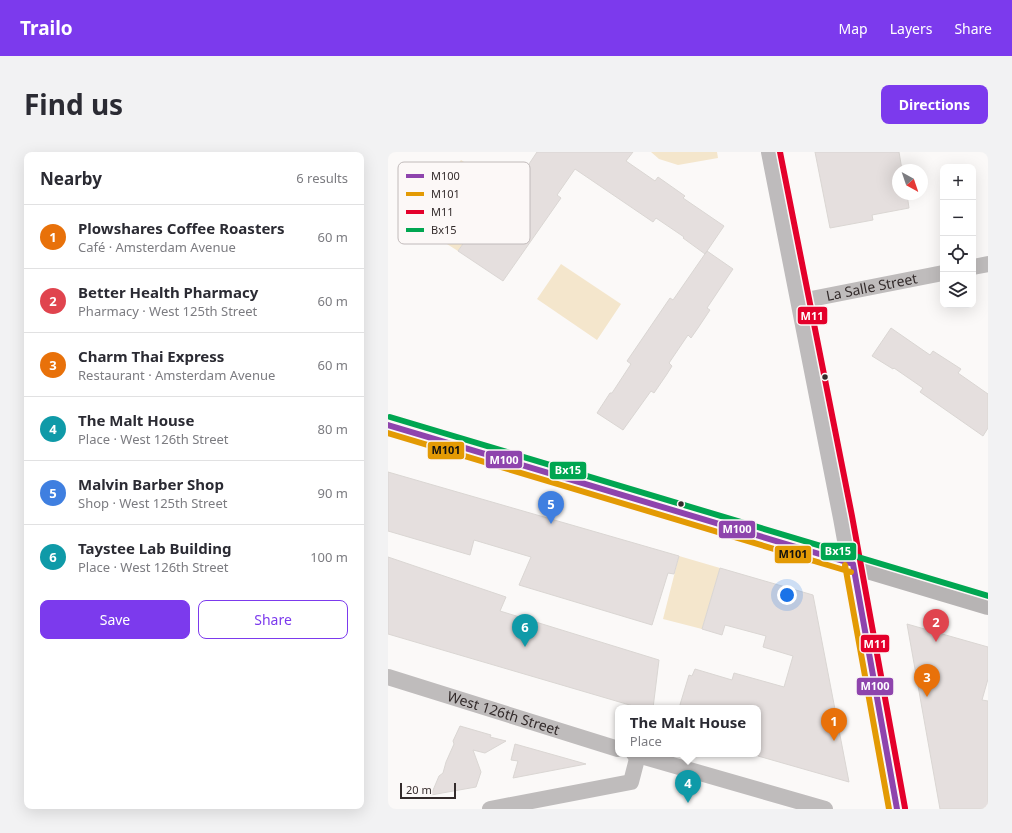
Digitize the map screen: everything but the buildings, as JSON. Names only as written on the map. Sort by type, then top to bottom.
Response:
[{"type":"main road","points":[[772,152],[853,564],[897,809]]},
{"type":"main road","points":[[388,425],[988,604]]},
{"type":"street","points":[[976,266],[988,264]]},
{"type":"street","name":"La Salle Street","points":[[801,301],[940,274]]},
{"type":"street","name":"West 126th Street","points":[[388,677],[615,748]]},
{"type":"street","points":[[490,809],[631,782],[636,757]]},
{"type":"street","points":[[643,757],[825,809]]},
{"type":"shaded area","points":[[651,152],[717,152],[718,158],[678,165],[659,159]]},
{"type":"shaded area","points":[[447,244],[463,244],[458,251]]},
{"type":"shaded area","points":[[561,264],[621,304],[597,340],[537,299]]},
{"type":"shaded area","points":[[679,556],[720,568],[702,629],[663,619]]},
{"type":"transit line","name":"M11","points":[[780,152],[852,516],[905,808]]},
{"type":"transit line","name":"Bx15","points":[[390,417],[988,596]]},
{"type":"transit line","name":"M100","points":[[388,425],[853,564]]},
{"type":"transit line","name":"M101","points":[[388,433],[851,572]]},
{"type":"transit line","name":"M100","points":[[853,564],[897,809]]},
{"type":"transit line","name":"M101","points":[[845,565],[889,809]]},
{"type":"place","name":"Malvin Barber Shop","points":[[551,524]]},
{"type":"place","name":"Better Health Pharmacy","points":[[936,642]]},
{"type":"place","name":"Taystee Lab Building","points":[[525,647]]},
{"type":"place","name":"Charm Thai Express","points":[[927,697]]},
{"type":"place","name":"Plowshares Coffee Roasters","points":[[834,741]]},
{"type":"place","name":"The Malt House","points":[[688,803]]}]
